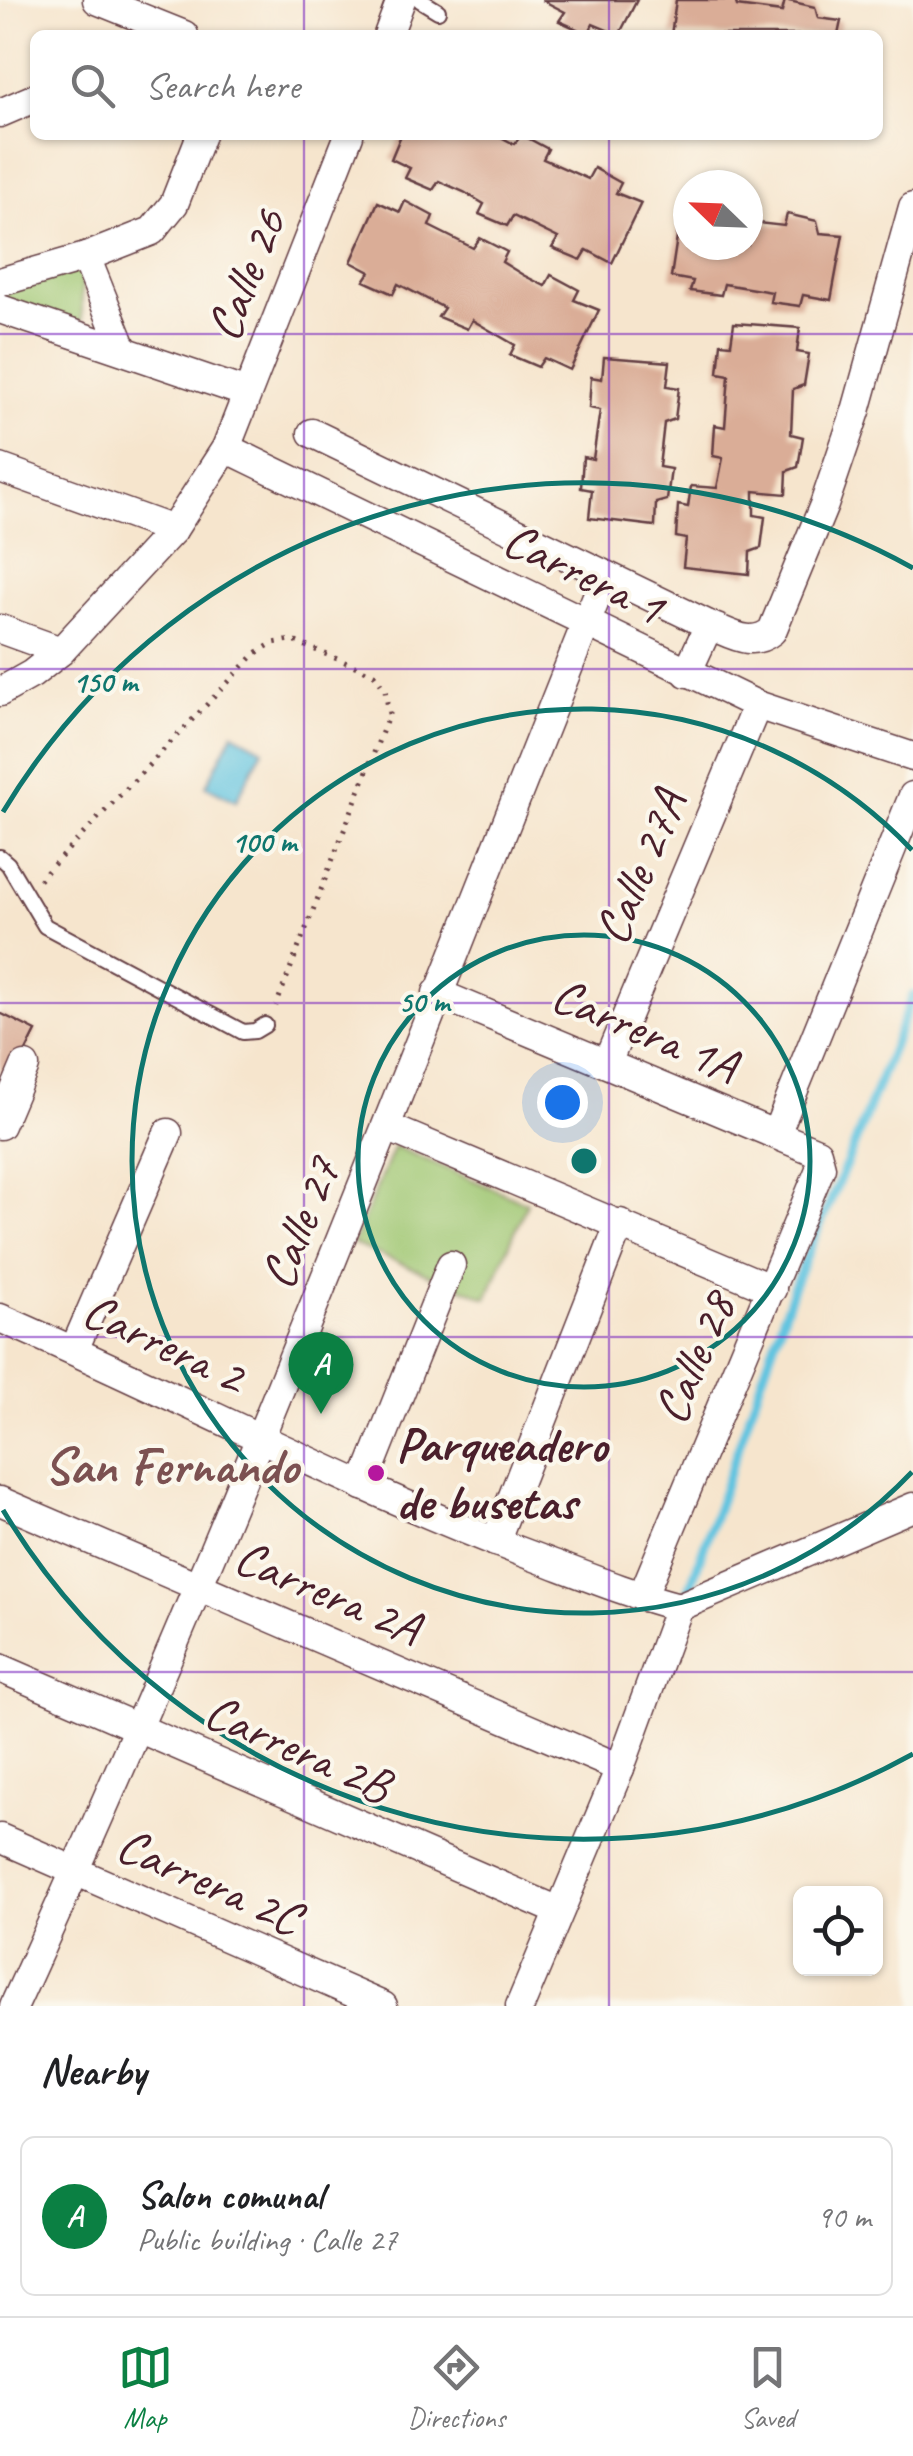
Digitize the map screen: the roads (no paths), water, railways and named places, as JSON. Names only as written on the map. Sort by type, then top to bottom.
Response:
[{"type":"street","points":[[390,30],[401,0]]},
{"type":"street","points":[[121,3],[172,30]]},
{"type":"street","points":[[0,113],[30,100]]},
{"type":"street","points":[[0,282],[86,258],[152,230],[174,204],[199,140]]},
{"type":"street","name":"Calle 26","points":[[0,692],[62,651],[173,530],[226,448],[347,140]]},
{"type":"street","points":[[312,432],[709,625],[748,641],[762,640],[772,631],[824,505],[856,411],[913,207]]},
{"type":"street","points":[[86,258],[123,349]]},
{"type":"street","points":[[0,309],[248,393]]},
{"type":"street","name":"Carrera 1","points":[[226,448],[757,705],[913,756]]},
{"type":"street","points":[[0,468],[173,530]]},
{"type":"street","name":"Calle 27","points":[[14,2006],[76,1872],[262,1439],[605,576]]},
{"type":"street","points":[[688,672],[709,625]]},
{"type":"street","points":[[0,629],[62,651]]},
{"type":"street","name":"Calle 27A","points":[[606,1063],[757,705]]},
{"type":"street","points":[[776,1134],[913,796]]},
{"type":"street","name":"Carrera 1A","points":[[437,993],[816,1152]]},
{"type":"street","points":[[0,1125],[25,1066]]},
{"type":"street","points":[[386,1127],[772,1289]]},
{"type":"street","points":[[74,1350],[168,1132]]},
{"type":"street","name":"Calle 28","points":[[642,1597],[821,1168],[816,1152]]},
{"type":"street","points":[[495,1542],[620,1223]]},
{"type":"street","points":[[363,1486],[451,1265]]},
{"type":"street","name":"Carrera 2","points":[[0,1318],[363,1486],[495,1542],[642,1597],[680,1607]]},
{"type":"street","name":"Carrera 2A","points":[[0,1501],[620,1768]]},
{"type":"street","points":[[520,2006],[620,1768],[680,1607],[913,1507]]},
{"type":"street","name":"Carrera 2B","points":[[0,1668],[559,1911]]},
{"type":"street","name":"Carrera 2C","points":[[0,1838],[383,2006]]},
{"type":"lane","points":[[420,0],[438,11]]},
{"type":"lane","points":[[0,857],[45,926],[243,1032],[265,1025]]},
{"type":"water","points":[[233,733],[263,749],[236,801],[206,786]]},
{"type":"waterway","points":[[687,1596],[793,1288],[913,995]]},
{"type":"place","name":"Salon comunal","points":[[321,1414]]},
{"type":"place","name":"Parqueadero de busetas","points":[[376,1473]]},
{"type":"district","name":"San Fernando","points":[[171,1466]]}]
